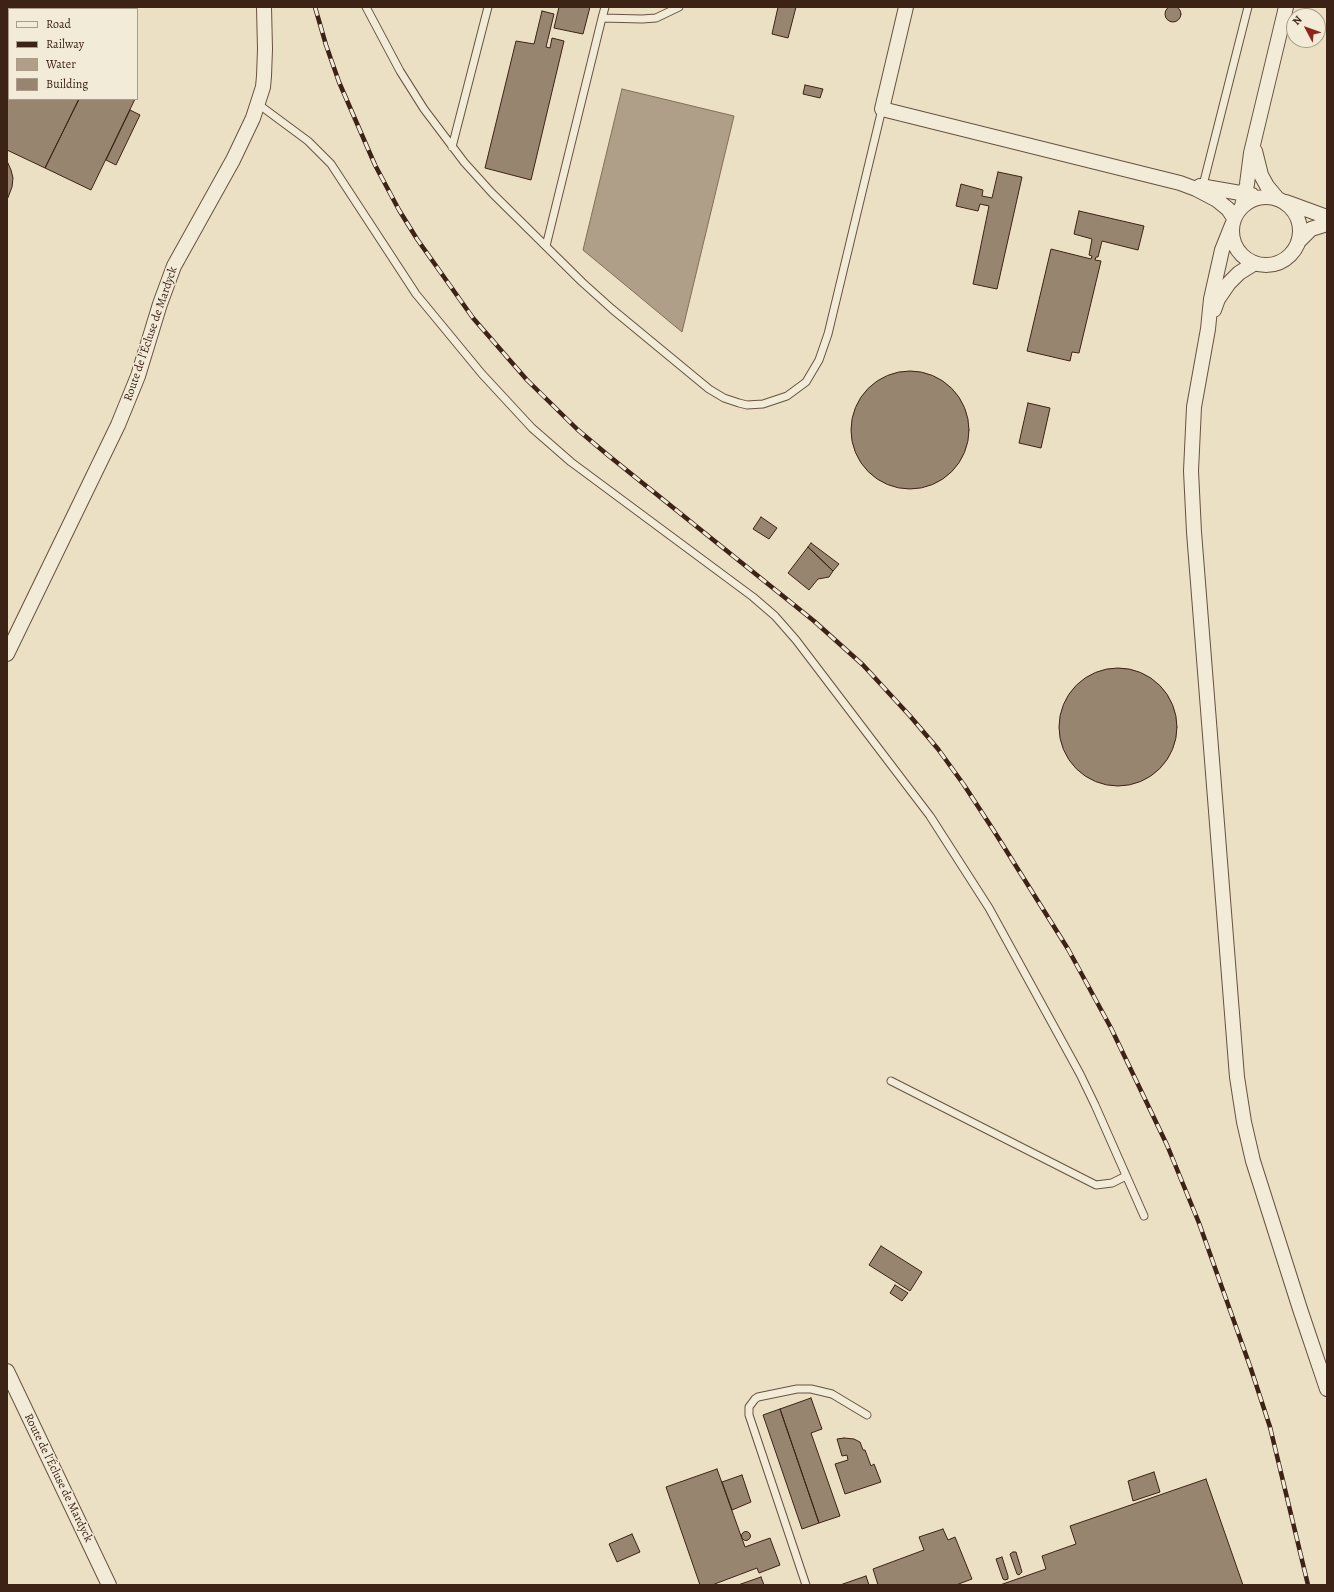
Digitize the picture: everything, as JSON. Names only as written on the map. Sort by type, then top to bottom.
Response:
[{"type":"street","name":"Route de l'Écluse de Mardyck","points":[[7,654],[118,425],[138,376],[160,304],[174,266],[233,160],[258,104],[263,87],[265,64],[264,7]]},
{"type":"street","points":[[906,7],[882,109],[1202,189],[1238,211]]},
{"type":"street","points":[[1286,7],[1232,239],[1238,251],[1246,258],[1255,263],[1269,265],[1279,262],[1290,254],[1298,242],[1311,229],[1327,224]]},
{"type":"street","points":[[1255,136],[1255,154],[1261,175],[1270,190],[1280,200],[1292,208],[1297,218],[1300,232],[1298,242]]},
{"type":"street","points":[[1202,189],[1221,203],[1238,211]]},
{"type":"street","points":[[1327,217],[1280,200],[1261,197],[1253,199],[1238,211],[1218,264],[1211,299],[1208,329],[1198,378],[1193,420],[1191,486],[1237,1077],[1244,1122],[1253,1161],[1327,1390]]},
{"type":"street","points":[[1208,329],[1216,304],[1226,286],[1239,273],[1255,263]]},
{"type":"street","name":"Route de l'Écluse de Mardyck","points":[[7,1371],[109,1585]]},
{"type":"lane","points":[[366,7],[407,84],[452,147],[492,193],[601,300],[709,389],[731,401],[747,405],[763,404],[779,400],[795,391],[806,382],[815,368],[824,348],[830,326],[882,109]]},
{"type":"lane","points":[[452,147],[488,7]]},
{"type":"lane","points":[[546,246],[605,7]]},
{"type":"lane","points":[[602,18],[656,18],[679,7]]},
{"type":"lane","points":[[1202,189],[1248,7]]},
{"type":"lane","points":[[258,104],[308,141],[331,164],[416,294],[482,374],[527,423],[571,462],[752,597],[775,616],[792,636],[930,816],[981,895],[1073,1061],[1097,1110],[1144,1216]]},
{"type":"lane","points":[[891,1081],[1096,1185],[1112,1183],[1126,1176]]},
{"type":"lane","points":[[806,1585],[749,1415],[749,1407],[758,1397],[797,1389],[811,1389],[832,1394],[867,1415]]},
{"type":"water","points":[[622,89],[734,116],[682,332],[583,250]]},
{"type":"building","points":[[1173,6],[1179,8],[1181,14],[1179,20],[1173,22],[1167,20],[1165,14],[1167,8]]},
{"type":"building","points":[[7,7],[94,7],[8,8],[8,100],[79,100],[45,168],[7,150]]},
{"type":"building","points":[[559,7],[590,7],[583,34],[554,28]]},
{"type":"building","points":[[778,7],[796,7],[788,38],[772,34]]},
{"type":"building","points":[[542,11],[554,14],[546,47],[550,48],[552,38],[564,41],[531,180],[485,168],[516,41],[534,44]]},
{"type":"building","points":[[805,85],[823,89],[820,98],[803,94]]},
{"type":"building","points":[[79,100],[135,100],[91,190],[45,168]]},
{"type":"building","points":[[130,110],[140,115],[116,165],[106,160]]},
{"type":"building","points":[[7,161],[13,178],[12,187],[7,200]]},
{"type":"building","points":[[998,172],[1022,177],[997,289],[973,284],[989,206],[980,204],[978,211],[956,206],[961,184],[983,190],[982,196],[992,198]]},
{"type":"building","points":[[1079,211],[1144,226],[1138,250],[1102,241],[1098,257],[1096,257],[1095,260],[1101,261],[1079,353],[1072,352],[1070,361],[1027,351],[1051,249],[1091,259],[1092,256],[1089,255],[1092,239],[1074,234]]},
{"type":"building","points":[[910,371],[933,375],[952,388],[965,407],[969,430],[965,453],[952,472],[933,485],[910,489],[887,485],[868,472],[855,453],[851,430],[855,407],[868,388],[887,375]]},
{"type":"building","points":[[1028,403],[1050,408],[1041,448],[1019,443]]},
{"type":"building","points":[[761,517],[777,528],[769,539],[753,529]]},
{"type":"building","points":[[811,543],[839,564],[833,571],[808,547]]},
{"type":"building","points":[[808,547],[833,571],[829,577],[818,579],[809,590],[788,573]]},
{"type":"building","points":[[1118,668],[1129,669],[1140,673],[1151,678],[1160,685],[1167,694],[1172,705],[1176,716],[1176,738],[1172,749],[1167,760],[1160,769],[1151,776],[1140,781],[1129,785],[1118,786],[1107,785],[1096,781],[1085,776],[1076,769],[1069,760],[1064,749],[1060,738],[1059,727],[1060,716],[1064,705],[1069,694],[1076,685],[1085,678],[1096,673],[1107,669]]},
{"type":"building","points":[[881,1246],[922,1272],[910,1291],[869,1265]]},
{"type":"building","points":[[895,1285],[908,1293],[902,1301],[890,1293]]},
{"type":"building","points":[[811,1398],[822,1429],[811,1433],[840,1516],[819,1523],[780,1409]]},
{"type":"building","points":[[780,1409],[819,1523],[802,1529],[763,1415]]},
{"type":"building","points":[[837,1439],[854,1439],[860,1442],[863,1450],[865,1450],[871,1466],[874,1464],[881,1482],[845,1494],[835,1464],[848,1460],[847,1455],[842,1456]]},
{"type":"building","points":[[717,1469],[745,1547],[770,1538],[780,1565],[759,1573],[757,1568],[712,1585],[700,1585],[666,1487]]},
{"type":"building","points":[[1154,1472],[1160,1492],[1133,1501],[1128,1481]]},
{"type":"building","points":[[742,1475],[751,1502],[732,1510],[722,1482]]},
{"type":"building","points":[[1206,1479],[1243,1585],[1000,1585],[1046,1569],[1042,1556],[1076,1544],[1070,1526]]},
{"type":"building","points":[[943,1529],[948,1540],[955,1537],[972,1579],[956,1585],[878,1585],[873,1569],[924,1550],[919,1537]]},
{"type":"building","points":[[746,1531],[751,1536],[746,1541],[741,1536]]},
{"type":"building","points":[[632,1534],[640,1552],[617,1562],[609,1544]]},
{"type":"building","points":[[1016,1552],[1022,1572],[1019,1575],[1017,1574],[1010,1554]]},
{"type":"building","points":[[1002,1557],[1008,1576],[1008,1579],[1005,1580],[1003,1579],[996,1559]]},
{"type":"building","points":[[866,1576],[869,1585],[840,1585]]},
{"type":"building","points":[[761,1577],[764,1585],[738,1585]]},
{"type":"railway","points":[[315,7],[339,82],[375,165],[399,210],[417,239],[473,318],[527,380],[578,430],[814,621],[863,665],[938,749],[994,831],[1068,949],[1111,1028],[1167,1145],[1199,1223],[1270,1427],[1308,1585]]}]
